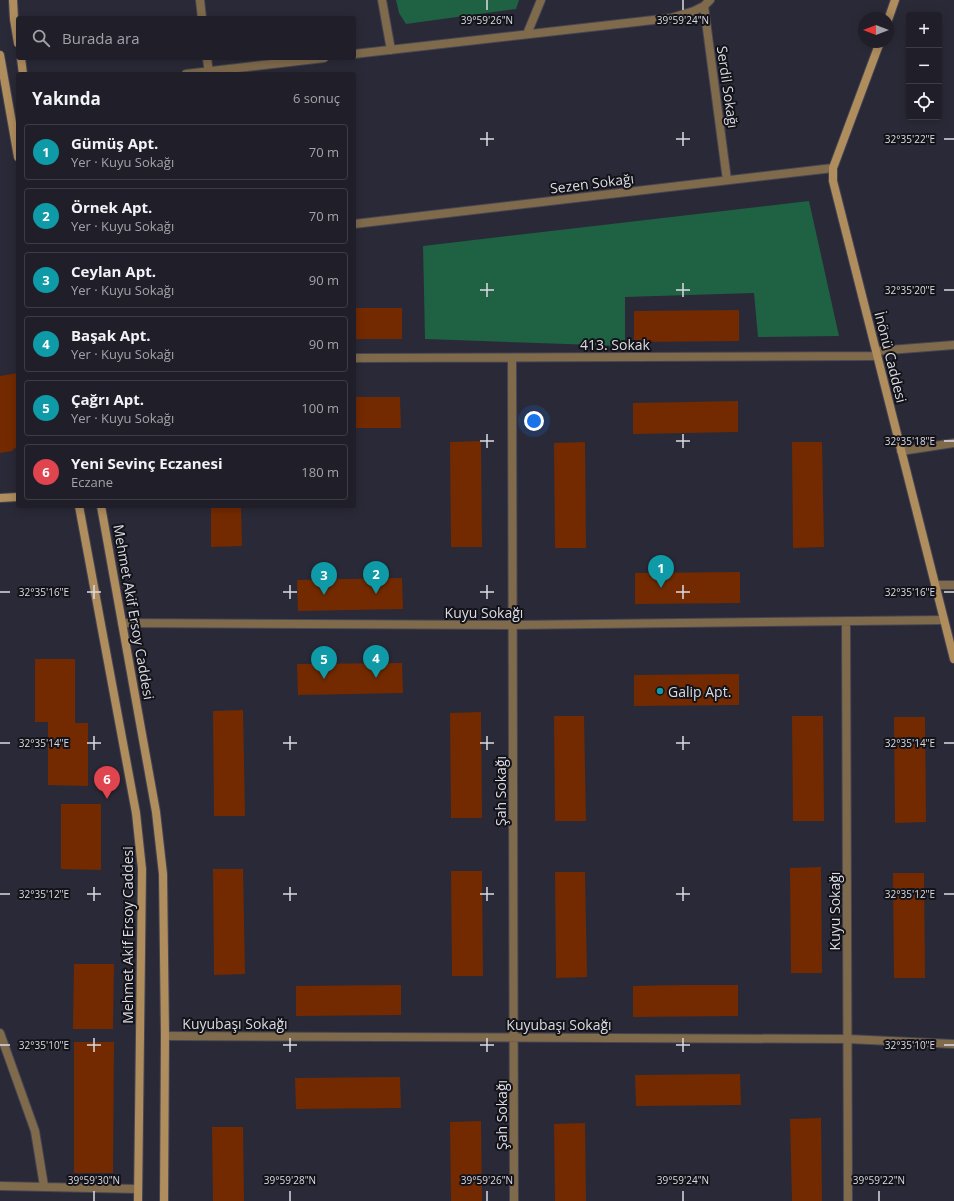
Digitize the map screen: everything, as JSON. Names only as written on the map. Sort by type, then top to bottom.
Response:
[{"type":"main road","points":[[13,0],[16,31]]},
{"type":"main road","points":[[891,12],[895,0]]},
{"type":"main road","name":"İnönü Caddesi","points":[[878,48],[833,168],[833,182],[954,659]]},
{"type":"main road","points":[[0,55],[16,146]]},
{"type":"main road","points":[[21,60],[24,72]]},
{"type":"main road","points":[[0,498],[16,497]]},
{"type":"main road","name":"Mehmet Akif Ersoy Caddesi","points":[[79,508],[136,813],[142,869],[138,1201]]},
{"type":"main road","name":"Mehmet Akif Ersoy Caddesi","points":[[101,508],[156,812],[161,848],[163,874],[164,1201]]},
{"type":"street","points":[[200,0],[202,16]]},
{"type":"street","points":[[382,0],[391,50]]},
{"type":"street","points":[[527,34],[541,0]]},
{"type":"street","points":[[356,54],[671,18],[694,11],[704,6],[710,0]]},
{"type":"street","name":"Serdil Sokağı","points":[[704,6],[727,180]]},
{"type":"street","points":[[207,60],[209,72]]},
{"type":"street","points":[[217,72],[309,60]]},
{"type":"street","name":"Sezen Sokağı","points":[[356,224],[833,168]]},
{"type":"street","name":"413. Sokak","points":[[356,358],[512,358],[876,353],[954,345]]},
{"type":"street","name":"Şah Sokağı","points":[[512,358],[514,1201]]},
{"type":"street","points":[[901,451],[954,443]]},
{"type":"street","points":[[935,585],[954,585]]},
{"type":"street","name":"Kuyu Sokağı","points":[[122,623],[513,626],[944,620]]},
{"type":"street","name":"Kuyu Sokağı","points":[[846,621],[848,1201]]},
{"type":"street","points":[[0,1033],[35,1131],[44,1186]]},
{"type":"street","name":"Kuyubaşı Sokağı","points":[[164,1036],[848,1039],[954,1044]]},
{"type":"street","points":[[0,1186],[138,1188]]},
{"type":"green space","points":[[396,0],[519,0],[516,9],[406,24],[399,13]]},
{"type":"green space","points":[[809,201],[839,336],[758,337],[754,293],[625,297],[625,346],[425,339],[423,246]]},
{"type":"building","points":[[356,308],[402,308],[402,339],[356,339]]},
{"type":"building","points":[[739,310],[739,341],[634,342],[634,311]]},
{"type":"building","points":[[16,373],[16,447],[12,451],[0,453],[0,376]]},
{"type":"building","points":[[356,397],[400,397],[401,428],[356,428]]},
{"type":"building","points":[[738,401],[738,432],[633,434],[633,403]]},
{"type":"building","points":[[481,441],[482,547],[451,547],[450,442]]},
{"type":"building","points":[[585,442],[586,548],[555,548],[554,443]]},
{"type":"building","points":[[792,442],[822,442],[824,547],[793,548]]},
{"type":"building","points":[[211,508],[241,508],[242,546],[211,547]]},
{"type":"building","points":[[740,572],[740,603],[635,604],[635,573]]},
{"type":"building","points":[[402,578],[403,609],[298,611],[297,580]]},
{"type":"building","points":[[35,659],[75,659],[75,723],[88,723],[88,786],[48,785],[48,722],[35,722]]},
{"type":"building","points":[[402,663],[403,693],[298,695],[297,664]]},
{"type":"building","points":[[739,674],[739,705],[634,706],[634,675]]},
{"type":"building","points":[[243,710],[245,816],[214,816],[213,711]]},
{"type":"building","points":[[481,712],[482,818],[451,818],[450,713]]},
{"type":"building","points":[[554,716],[584,716],[586,821],[555,821]]},
{"type":"building","points":[[792,716],[823,716],[824,821],[793,821]]},
{"type":"building","points":[[894,717],[925,717],[926,822],[895,823]]},
{"type":"building","points":[[61,804],[101,804],[101,870],[61,869]]},
{"type":"building","points":[[821,867],[822,973],[791,973],[790,868]]},
{"type":"building","points":[[213,869],[243,869],[245,974],[214,975]]},
{"type":"building","points":[[451,871],[482,871],[483,976],[452,976]]},
{"type":"building","points":[[555,872],[585,872],[587,977],[556,978]]},
{"type":"building","points":[[893,873],[924,873],[925,978],[894,978]]},
{"type":"building","points":[[74,964],[114,964],[113,1029],[73,1029]]},
{"type":"building","points":[[401,985],[401,1015],[296,1016],[296,986]]},
{"type":"building","points":[[738,985],[738,1016],[633,1017],[633,986]]},
{"type":"building","points":[[74,1042],[114,1042],[113,1173],[74,1173]]},
{"type":"building","points":[[740,1074],[741,1105],[636,1106],[635,1075]]},
{"type":"building","points":[[400,1077],[401,1108],[296,1109],[295,1078]]},
{"type":"building","points":[[821,1118],[822,1201],[792,1201],[790,1119]]},
{"type":"building","points":[[481,1121],[482,1201],[451,1201],[450,1122]]},
{"type":"building","points":[[585,1123],[586,1201],[555,1201],[554,1124]]},
{"type":"building","points":[[212,1127],[243,1127],[244,1201],[213,1201]]},
{"type":"place","name":"Gümüş Apt.","points":[[661,588]]},
{"type":"place","name":"Örnek Apt.","points":[[376,594]]},
{"type":"place","name":"Ceylan Apt.","points":[[324,595]]},
{"type":"place","name":"Başak Apt.","points":[[376,678]]},
{"type":"place","name":"Çağrı Apt.","points":[[324,679]]},
{"type":"place","name":"Galip Apt.","points":[[660,691]]},
{"type":"place","name":"Yeni Sevinç Eczanesi","points":[[107,799]]}]
